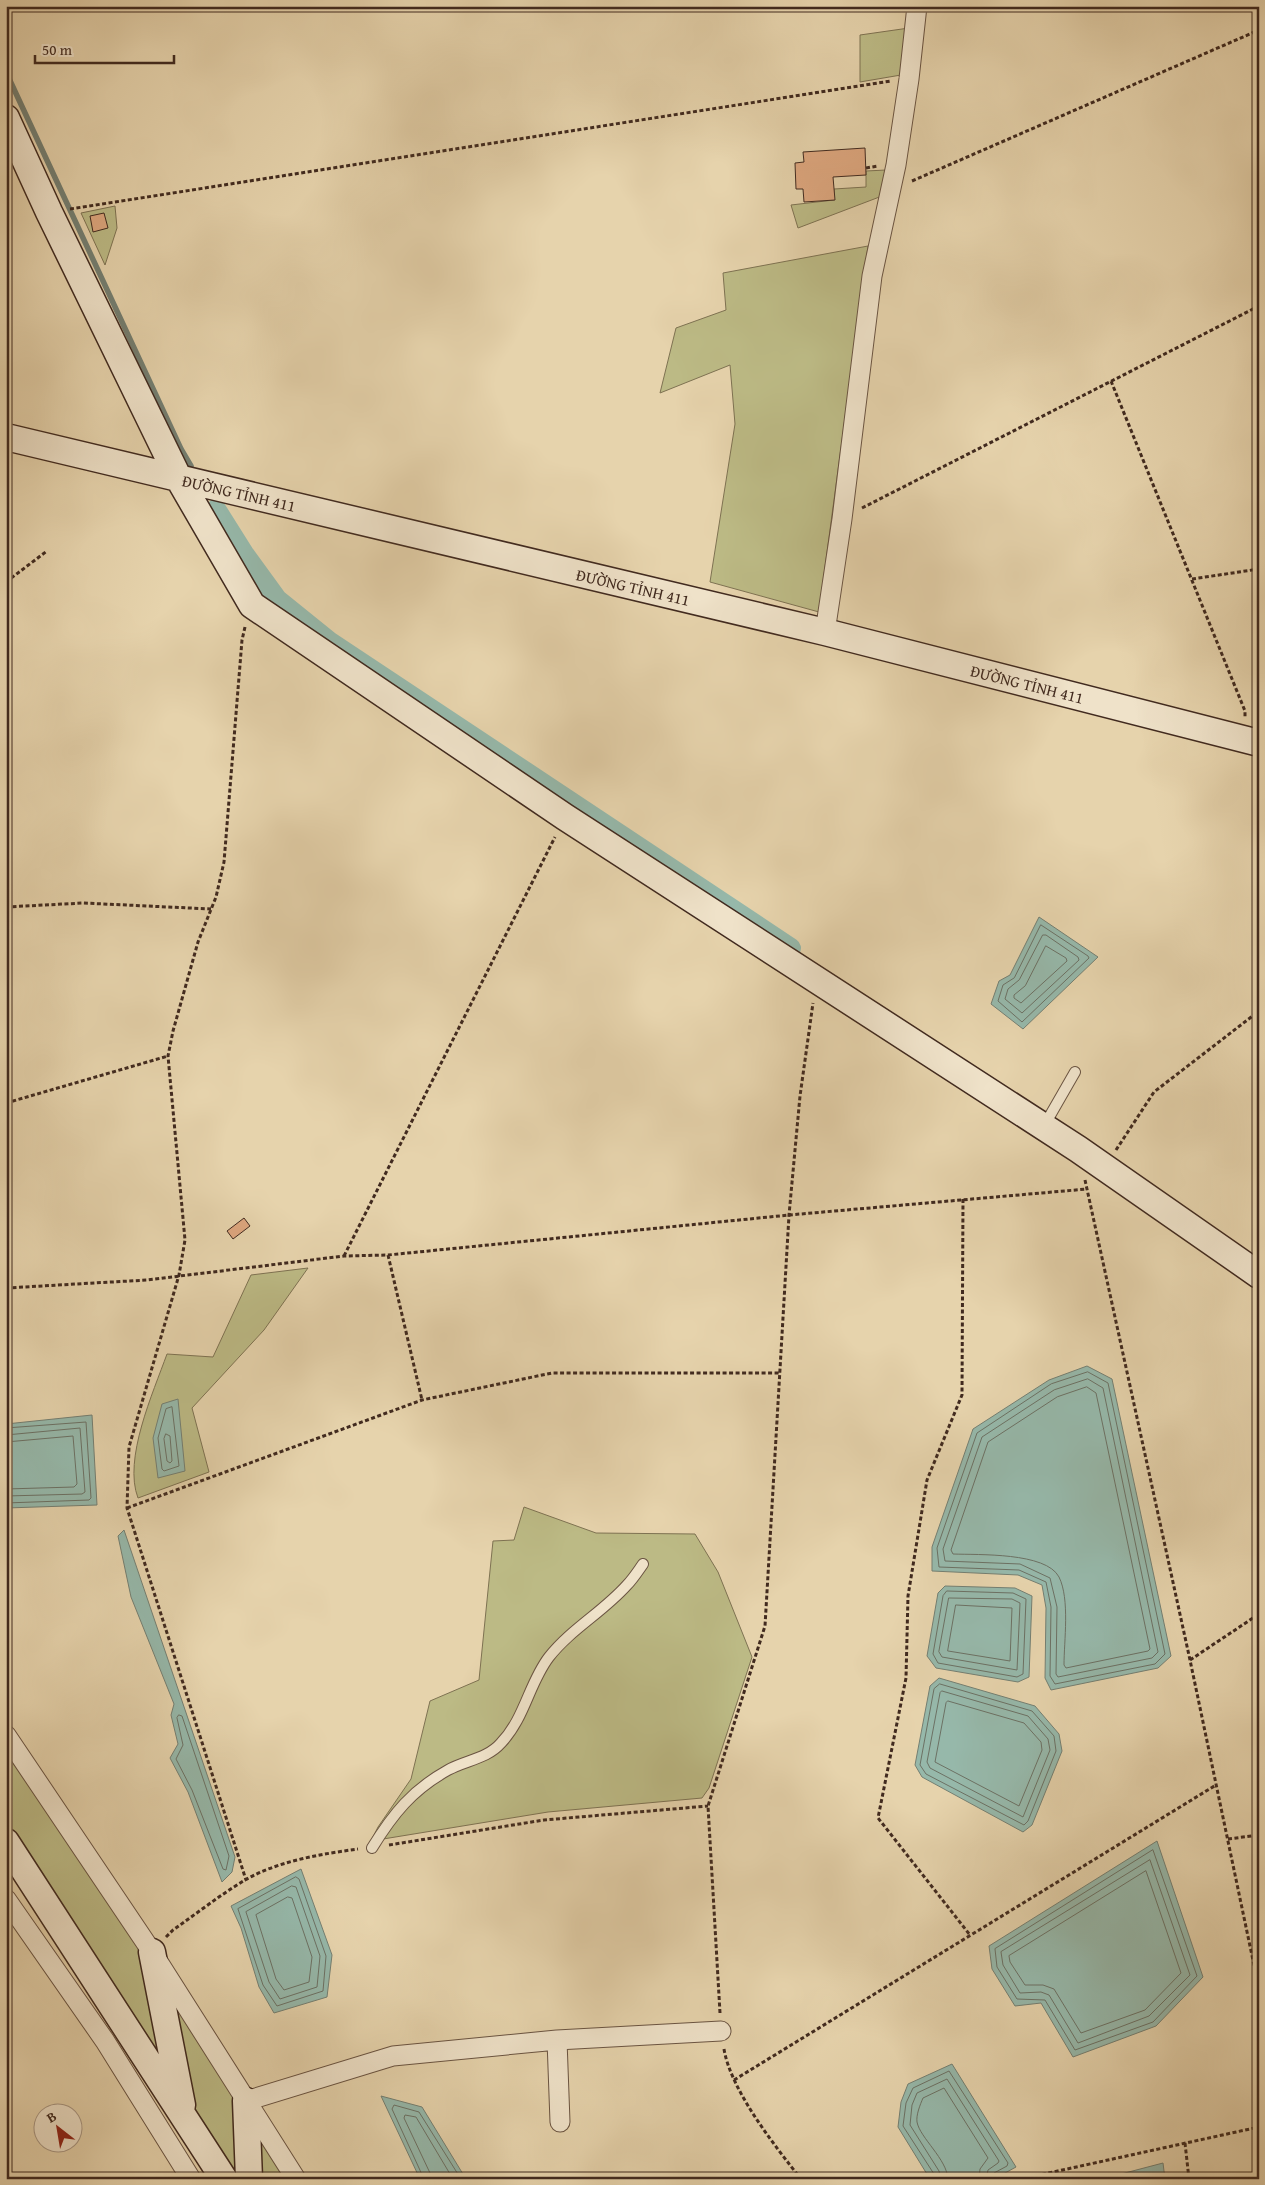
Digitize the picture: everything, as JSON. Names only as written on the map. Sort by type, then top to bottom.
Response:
[{"type":"main road","points":[[6,118],[49,212],[179,479],[252,605],[565,816],[816,979],[1048,1119],[1078,1149],[1259,1275]]},
{"type":"main road","name":"ĐƯỜNG TỈNH 411","points":[[6,437],[825,632],[1250,741]]},
{"type":"main road","points":[[6,1842],[224,2179]]},
{"type":"main road","points":[[152,1952],[184,2118]]},
{"type":"main road","points":[[246,2101],[249,2179]]},
{"type":"street","points":[[825,632],[842,518],[872,276],[890,190],[909,78],[917,6]]},
{"type":"street","points":[[6,1735],[152,1952],[296,2179]]},
{"type":"street","points":[[6,1899],[105,2041],[192,2179]]},
{"type":"street","points":[[246,2101],[393,2056],[557,2040],[721,2031]]},
{"type":"street","points":[[557,2040],[560,2122]]},
{"type":"lane","points":[[1048,1119],[1075,1072]]},
{"type":"lane","points":[[372,1848],[393,1815],[416,1792],[449,1769],[488,1755],[502,1743],[523,1712],[540,1669],[550,1656],[566,1638],[627,1585],[643,1564]]},
{"type":"path","points":[[890,190],[1259,30]]},
{"type":"path","points":[[49,212],[909,78]]},
{"type":"path","points":[[842,518],[1259,306]]},
{"type":"path","points":[[1111,381],[1245,711],[1250,741]]},
{"type":"path","points":[[6,582],[47,551]]},
{"type":"path","points":[[1192,579],[1259,569]]},
{"type":"path","points":[[246,1880],[127,1508],[129,1448],[179,1275],[185,1240],[168,1056],[172,1031],[198,942],[216,897],[224,862],[242,640],[252,605]]},
{"type":"path","points":[[344,1256],[565,816]]},
{"type":"path","points":[[6,907],[83,903],[212,909]]},
{"type":"path","points":[[801,2179],[778,2150],[734,2080],[724,2054],[721,2031],[708,1806],[765,1626],[789,1215],[800,1096],[816,979]]},
{"type":"path","points":[[1104,1167],[1154,1092],[1259,1011]]},
{"type":"path","points":[[6,1103],[168,1056]]},
{"type":"path","points":[[1078,1149],[1190,1660],[1259,1989]]},
{"type":"path","points":[[6,1288],[147,1280],[344,1256],[388,1255],[789,1215],[1087,1189]]},
{"type":"path","points":[[963,1199],[962,1395],[927,1480],[908,1596],[906,1678],[878,1818],[970,1935]]},
{"type":"path","points":[[388,1255],[422,1400]]},
{"type":"path","points":[[127,1508],[422,1400],[552,1373],[780,1373]]},
{"type":"path","points":[[1190,1660],[1259,1614]]},
{"type":"path","points":[[734,2080],[1216,1785]]},
{"type":"path","points":[[152,1952],[172,1930],[246,1880],[277,1866],[326,1853],[372,1848],[544,1820],[708,1806]]},
{"type":"path","points":[[1228,1839],[1259,1835]]},
{"type":"path","points":[[1030,2179],[1036,2176],[1259,2127]]},
{"type":"path","points":[[1185,2144],[1189,2179]]},
{"type":"shaded area","points":[[909,28],[901,75],[860,82],[860,35]]},
{"type":"shaded area","points":[[886,170],[882,196],[798,228],[791,205],[834,200],[834,189],[866,187],[866,171]]},
{"type":"shaded area","points":[[115,206],[117,228],[105,265],[81,213]]},
{"type":"shaded area","points":[[868,246],[819,612],[710,582],[735,424],[730,365],[660,393],[676,328],[726,310],[723,273]]},
{"type":"shaded area","points":[[308,1268],[264,1330],[192,1408],[209,1472],[138,1498],[134,1482],[137,1446],[148,1406],[167,1354],[213,1357],[251,1275]]},
{"type":"shaded area","points":[[524,1507],[596,1533],[695,1534],[718,1572],[752,1657],[709,1788],[702,1798],[548,1812],[371,1841],[378,1827],[411,1779],[430,1701],[479,1680],[493,1541],[514,1540]]},
{"type":"shaded area","points":[[6,1749],[145,1952],[169,2077],[6,1825]]},
{"type":"shaded area","points":[[164,1982],[242,2102],[245,2179],[229,2179],[195,2124]]},
{"type":"shaded area","points":[[250,2116],[288,2179],[254,2179]]},
{"type":"water","points":[[1039,917],[1098,957],[1023,1029],[991,1004],[999,981],[1010,975]]},
{"type":"water","points":[[1087,1366],[1112,1379],[1171,1656],[1158,1668],[1051,1690],[1045,1678],[1046,1608],[1042,1585],[1018,1575],[932,1571],[932,1547],[973,1429],[1049,1380]]},
{"type":"water","points":[[178,1399],[185,1471],[158,1478],[153,1438],[162,1404]]},
{"type":"water","points":[[92,1415],[97,1505],[6,1508],[6,1424]]},
{"type":"water","points":[[124,1530],[235,1857],[232,1872],[222,1882],[188,1792],[170,1758],[178,1744],[171,1715],[174,1704],[131,1597],[118,1536]]},
{"type":"water","points":[[945,1586],[1015,1588],[1032,1596],[1029,1677],[1018,1682],[936,1668],[927,1656],[938,1593]]},
{"type":"water","points":[[939,1678],[1035,1706],[1059,1734],[1062,1751],[1032,1825],[1023,1832],[922,1777],[915,1765],[930,1686]]},
{"type":"water","points":[[1157,1841],[1203,1977],[1156,2026],[1073,2057],[1041,2003],[1015,2006],[992,1969],[989,1946]]},
{"type":"water","points":[[301,1869],[332,1955],[327,1997],[274,2013],[259,1987],[241,1928],[231,1906]]},
{"type":"water","points":[[952,2064],[1016,2167],[994,2179],[930,2179],[898,2127],[901,2102],[908,2084]]},
{"type":"water","points":[[381,2096],[422,2107],[466,2179],[420,2179]]},
{"type":"water","points":[[1163,2163],[1165,2179],[1102,2179]]},
{"type":"building","points":[[865,148],[866,175],[833,177],[835,200],[804,202],[803,189],[796,189],[795,163],[804,162],[803,152]]},
{"type":"building","points":[[104,213],[108,228],[93,232],[90,216]]},
{"type":"building","points":[[244,1218],[250,1226],[233,1239],[227,1231]]},
{"type":"waterway","points":[[6,72],[181,449],[191,466]]},
{"type":"waterway","points":[[216,509],[245,555],[277,599],[329,641],[791,948]]}]
